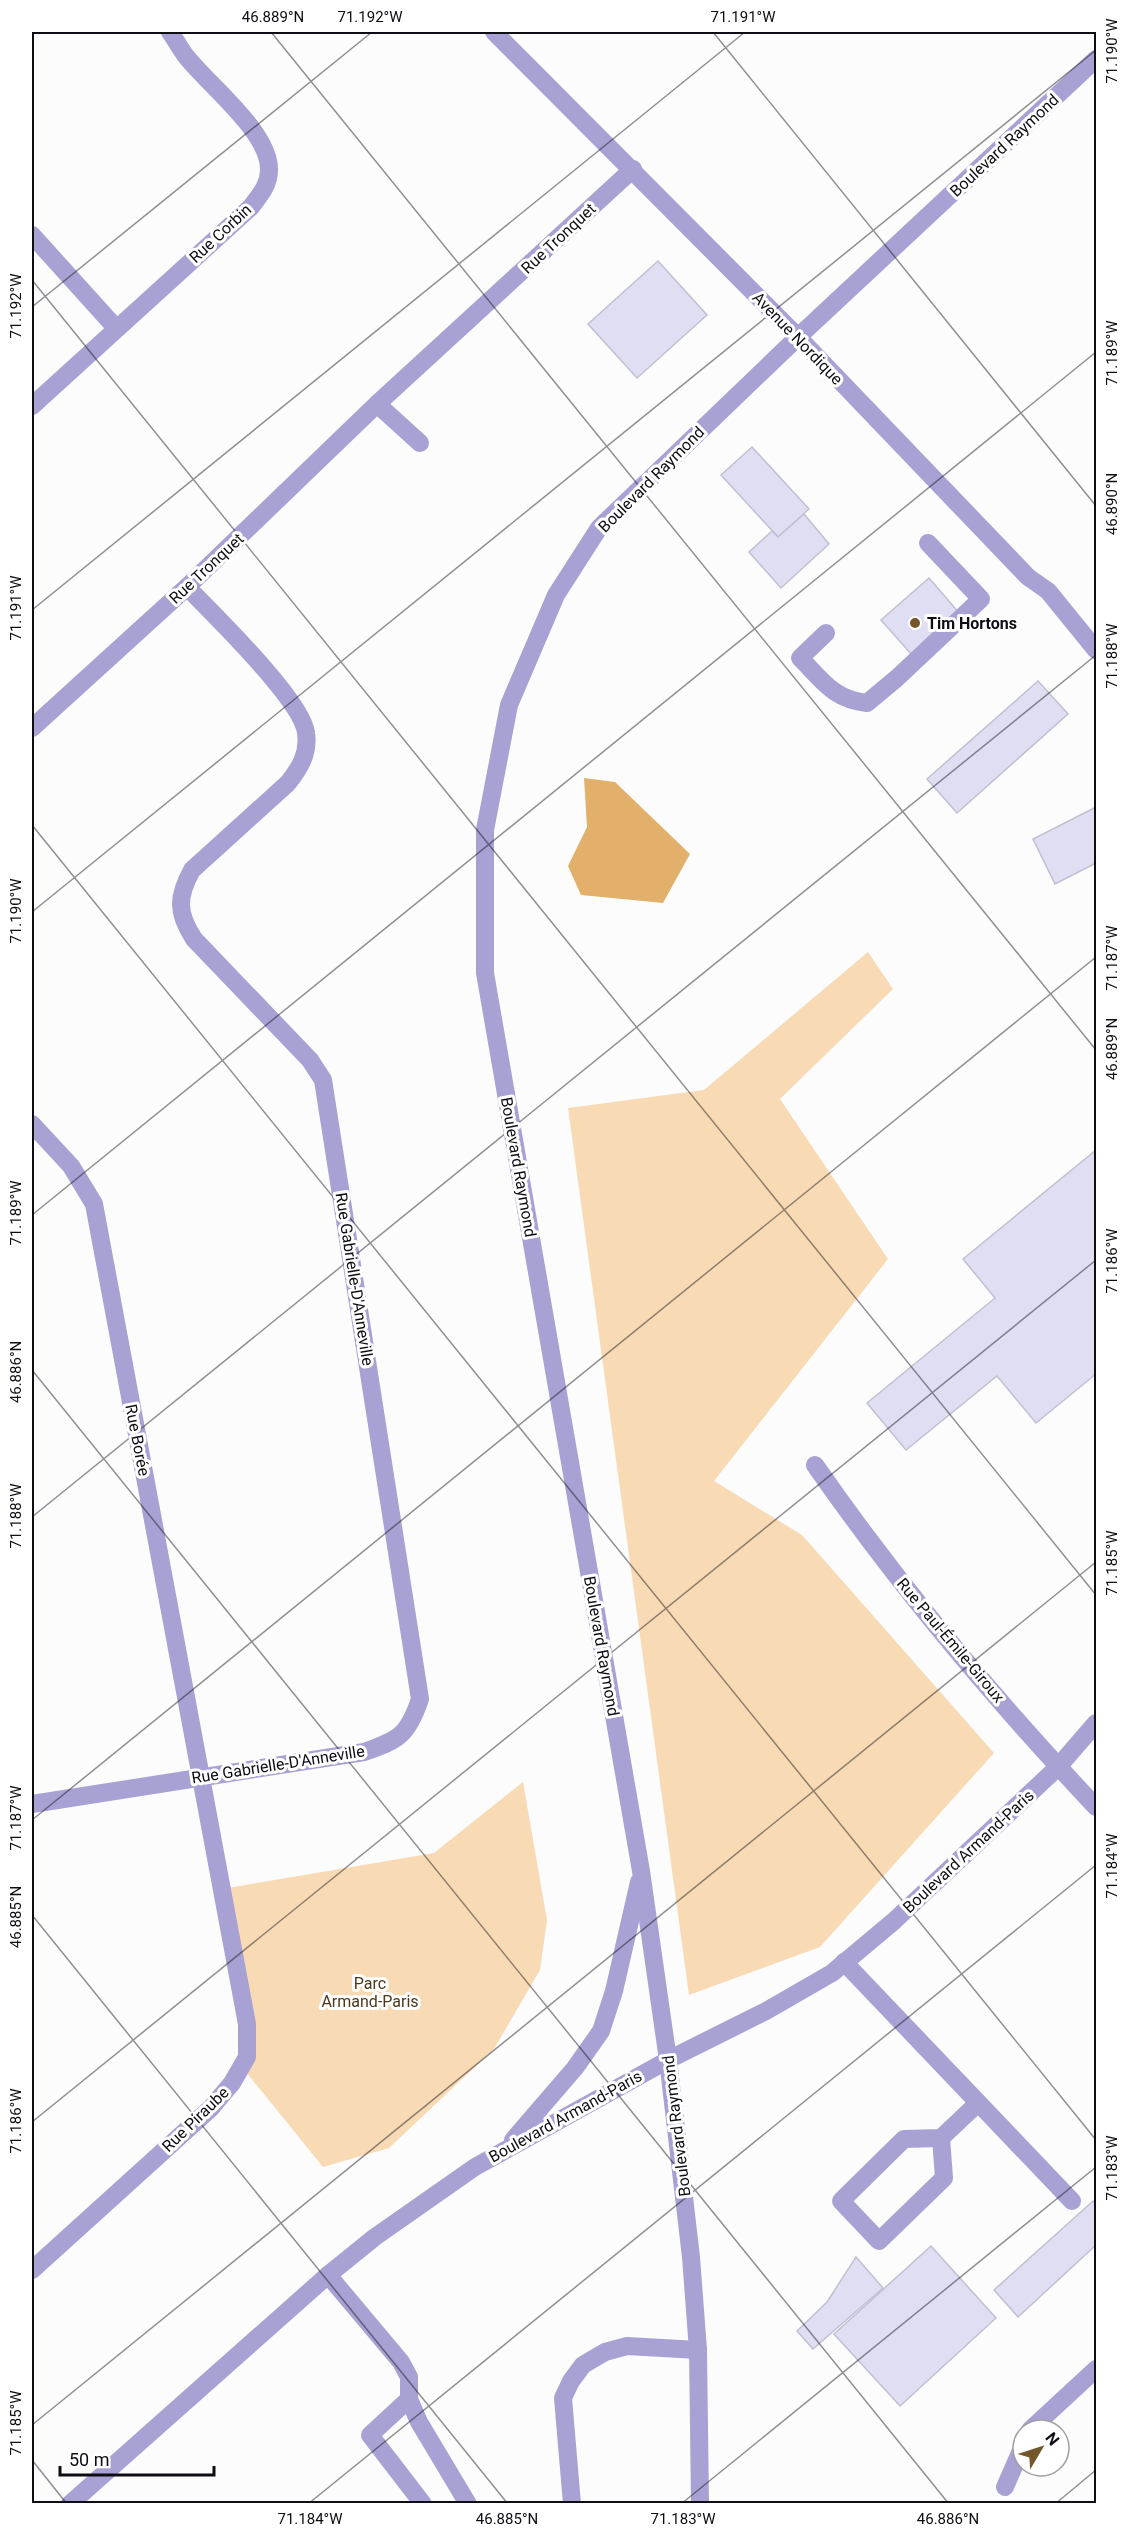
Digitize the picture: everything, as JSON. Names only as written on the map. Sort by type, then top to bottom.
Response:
[{"type":"street","name":"Rue Corbin","points":[[32,406],[251,207],[267,186],[269,170],[267,152],[258,135],[184,54],[170,32]]},
{"type":"street","name":"Avenue Nordique","points":[[494,32],[798,337],[1028,577],[1048,591],[1096,650]]},
{"type":"street","name":"Boulevard Raymond","points":[[700,2504],[698,2350],[691,2257],[668,2060],[641,1872],[485,973],[485,830],[509,705],[556,595],[599,528],[798,337],[1096,59]]},
{"type":"street","name":"Rue Tronquet","points":[[32,728],[633,169]]},
{"type":"street","points":[[32,235],[116,328]]},
{"type":"street","points":[[377,405],[420,443]]},
{"type":"street","points":[[826,633],[800,658],[838,696],[867,703],[981,599],[928,543]]},
{"type":"street","name":"Rue Gabrielle-D'Anneville","points":[[32,1804],[364,1752],[400,1737],[412,1722],[420,1700],[323,1080],[310,1060],[195,939],[185,925],[180,906],[183,885],[192,870],[288,783],[299,769],[306,751],[306,731],[300,714],[285,692],[187,586]]},
{"type":"street","name":"Rue Borée","points":[[32,1124],[71,1166],[94,1204],[201,1777]]},
{"type":"street","name":"Rue Paul-Émile-Giroux","points":[[815,1465],[844,1507],[931,1620],[1058,1767],[1096,1807]]},
{"type":"street","name":"Boulevard Armand-Paris","points":[[70,2504],[328,2275],[375,2237],[475,2167],[506,2148],[668,2060],[766,2011],[832,1973],[894,1921],[1058,1767],[1096,1723]]},
{"type":"street","name":"Rue Piraube","points":[[32,2270],[211,2108],[232,2083],[247,2057],[248,2024],[201,1777]]},
{"type":"street","points":[[506,2148],[575,2068],[601,2031],[614,1991],[641,1872]]},
{"type":"street","points":[[844,1962],[1072,2201]]},
{"type":"street","points":[[942,2139],[944,2178],[879,2241],[841,2201],[904,2139],[942,2139],[978,2103]]},
{"type":"street","points":[[328,2275],[401,2362],[409,2377],[409,2399],[419,2422],[468,2504]]},
{"type":"street","points":[[572,2504],[563,2398],[571,2381],[583,2365],[605,2352],[627,2346],[698,2350]]},
{"type":"street","points":[[1043,2418],[1096,2369]]},
{"type":"street","points":[[409,2399],[370,2435],[423,2504]]},
{"type":"street","points":[[1005,2487],[1011,2473]]},
{"type":"green space","points":[[868,952],[893,989],[780,1099],[888,1259],[714,1481],[802,1535],[994,1753],[820,1947],[689,1995],[568,1108],[704,1090]]},
{"type":"green space","name":"Parc Armand-Paris","points":[[523,1782],[547,1920],[540,1970],[494,2049],[389,2148],[323,2167],[242,2067],[247,2057],[222,1889],[434,1853]]},
{"type":"shaded area","points":[[584,778],[615,782],[690,854],[663,903],[581,895],[568,866],[587,827]]},
{"type":"building","points":[[658,261],[707,315],[637,378],[588,324]]},
{"type":"building","points":[[752,447],[809,509],[778,537],[721,475]]},
{"type":"building","points":[[804,514],[829,544],[781,588],[749,552],[772,531],[778,537]]},
{"type":"building","points":[[929,578],[960,614],[912,655],[881,620]]},
{"type":"building","points":[[1038,681],[1068,714],[957,813],[927,779]]},
{"type":"building","points":[[1096,807],[1096,863],[1055,884],[1033,839]]},
{"type":"building","points":[[1096,1150],[1096,1374],[1036,1423],[997,1376],[906,1450],[867,1403],[995,1298],[963,1259]]},
{"type":"building","points":[[1093,2201],[1096,2205],[1096,2245],[1018,2317],[994,2290]]},
{"type":"building","points":[[931,2246],[996,2318],[900,2406],[834,2334]]},
{"type":"building","points":[[856,2257],[883,2288],[813,2349],[797,2331],[827,2302]]},
{"type":"place","name":"Tim Hortons","points":[[915,623]]}]
